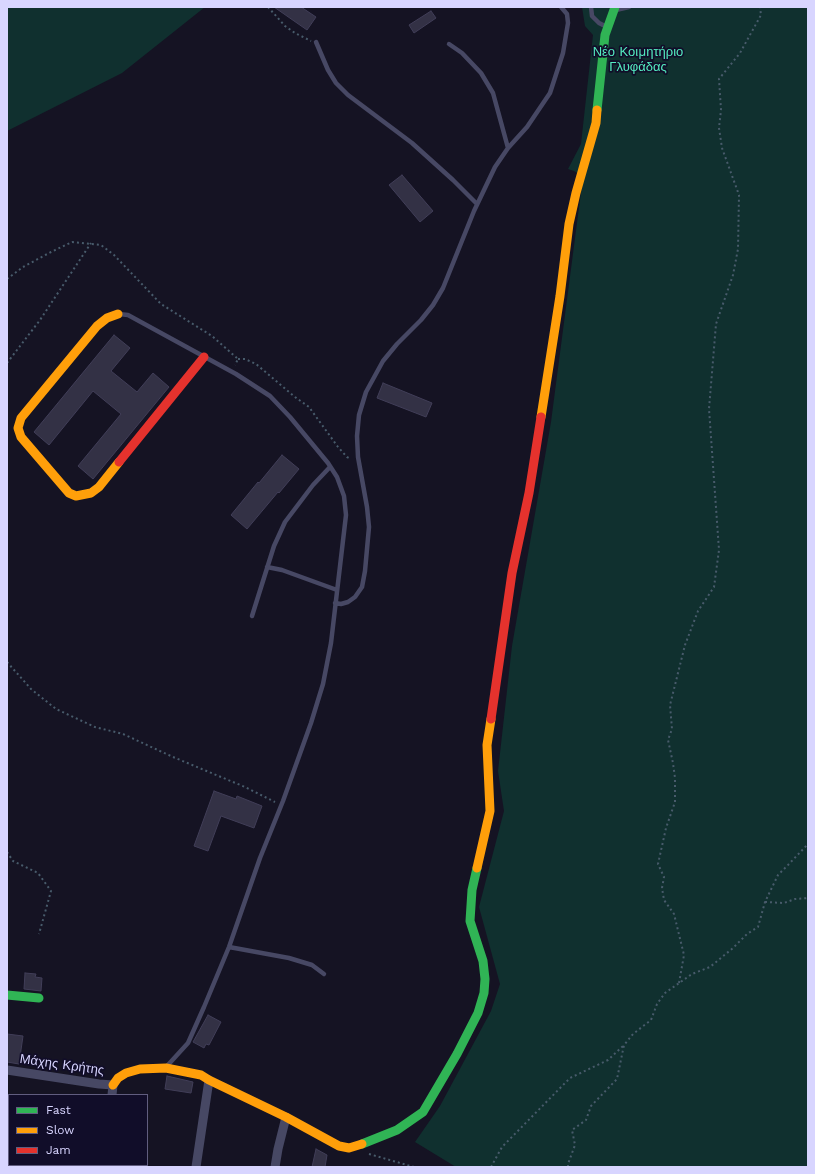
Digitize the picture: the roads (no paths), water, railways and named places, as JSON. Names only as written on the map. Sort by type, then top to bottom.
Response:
[{"type":"street","points":[[112,1094],[113,1085],[118,1078],[126,1073],[140,1069],[166,1068],[201,1075],[286,1116],[339,1146],[349,1148],[397,1130],[423,1112],[457,1054],[478,1013],[484,993],[486,979],[483,961],[470,921],[472,890],[490,811],[487,745],[512,573],[529,493],[560,296],[569,224],[576,193],[596,123],[606,35],[614,8]]},
{"type":"street","points":[[118,314],[108,318],[98,326],[20,418],[18,428],[21,437],[69,493],[76,496],[91,493],[99,487],[204,357]]},
{"type":"street","points":[[7,995],[39,998]]},
{"type":"street","name":"Μάχης Κρήτης","points":[[7,1070],[113,1085]]},
{"type":"street","points":[[196,1167],[209,1080]]},
{"type":"street","points":[[275,1167],[286,1116]]},
{"type":"lane","points":[[335,603],[341,604],[348,602],[355,597],[362,587],[365,571],[369,527],[367,507],[358,461],[357,436],[359,415],[366,392],[383,360],[421,320],[433,305],[443,288],[477,204],[495,167],[508,148],[527,127],[550,93],[563,53],[568,23],[567,14],[561,7]]},
{"type":"lane","points":[[591,7],[592,16],[599,23],[608,27]]},
{"type":"lane","points":[[614,8],[629,7]]},
{"type":"lane","points":[[316,42],[328,70],[336,83],[363,107],[412,143],[477,204]]},
{"type":"lane","points":[[449,44],[462,53],[481,72],[493,93],[508,148]]},
{"type":"lane","points":[[118,314],[128,315],[232,372],[270,396],[290,417],[337,477],[344,496],[346,515],[331,643],[323,684],[311,723],[260,858],[229,947],[188,1043],[166,1068]]},
{"type":"lane","points":[[252,616],[274,546],[285,522],[313,485],[330,467]]},
{"type":"lane","points":[[267,567],[282,570],[337,590]]},
{"type":"lane","points":[[229,947],[289,958],[312,965],[324,974]]},
{"type":"park label","name":"Νέο Κοιμητήριο Γλυφάδας","points":[[638,60]]}]
